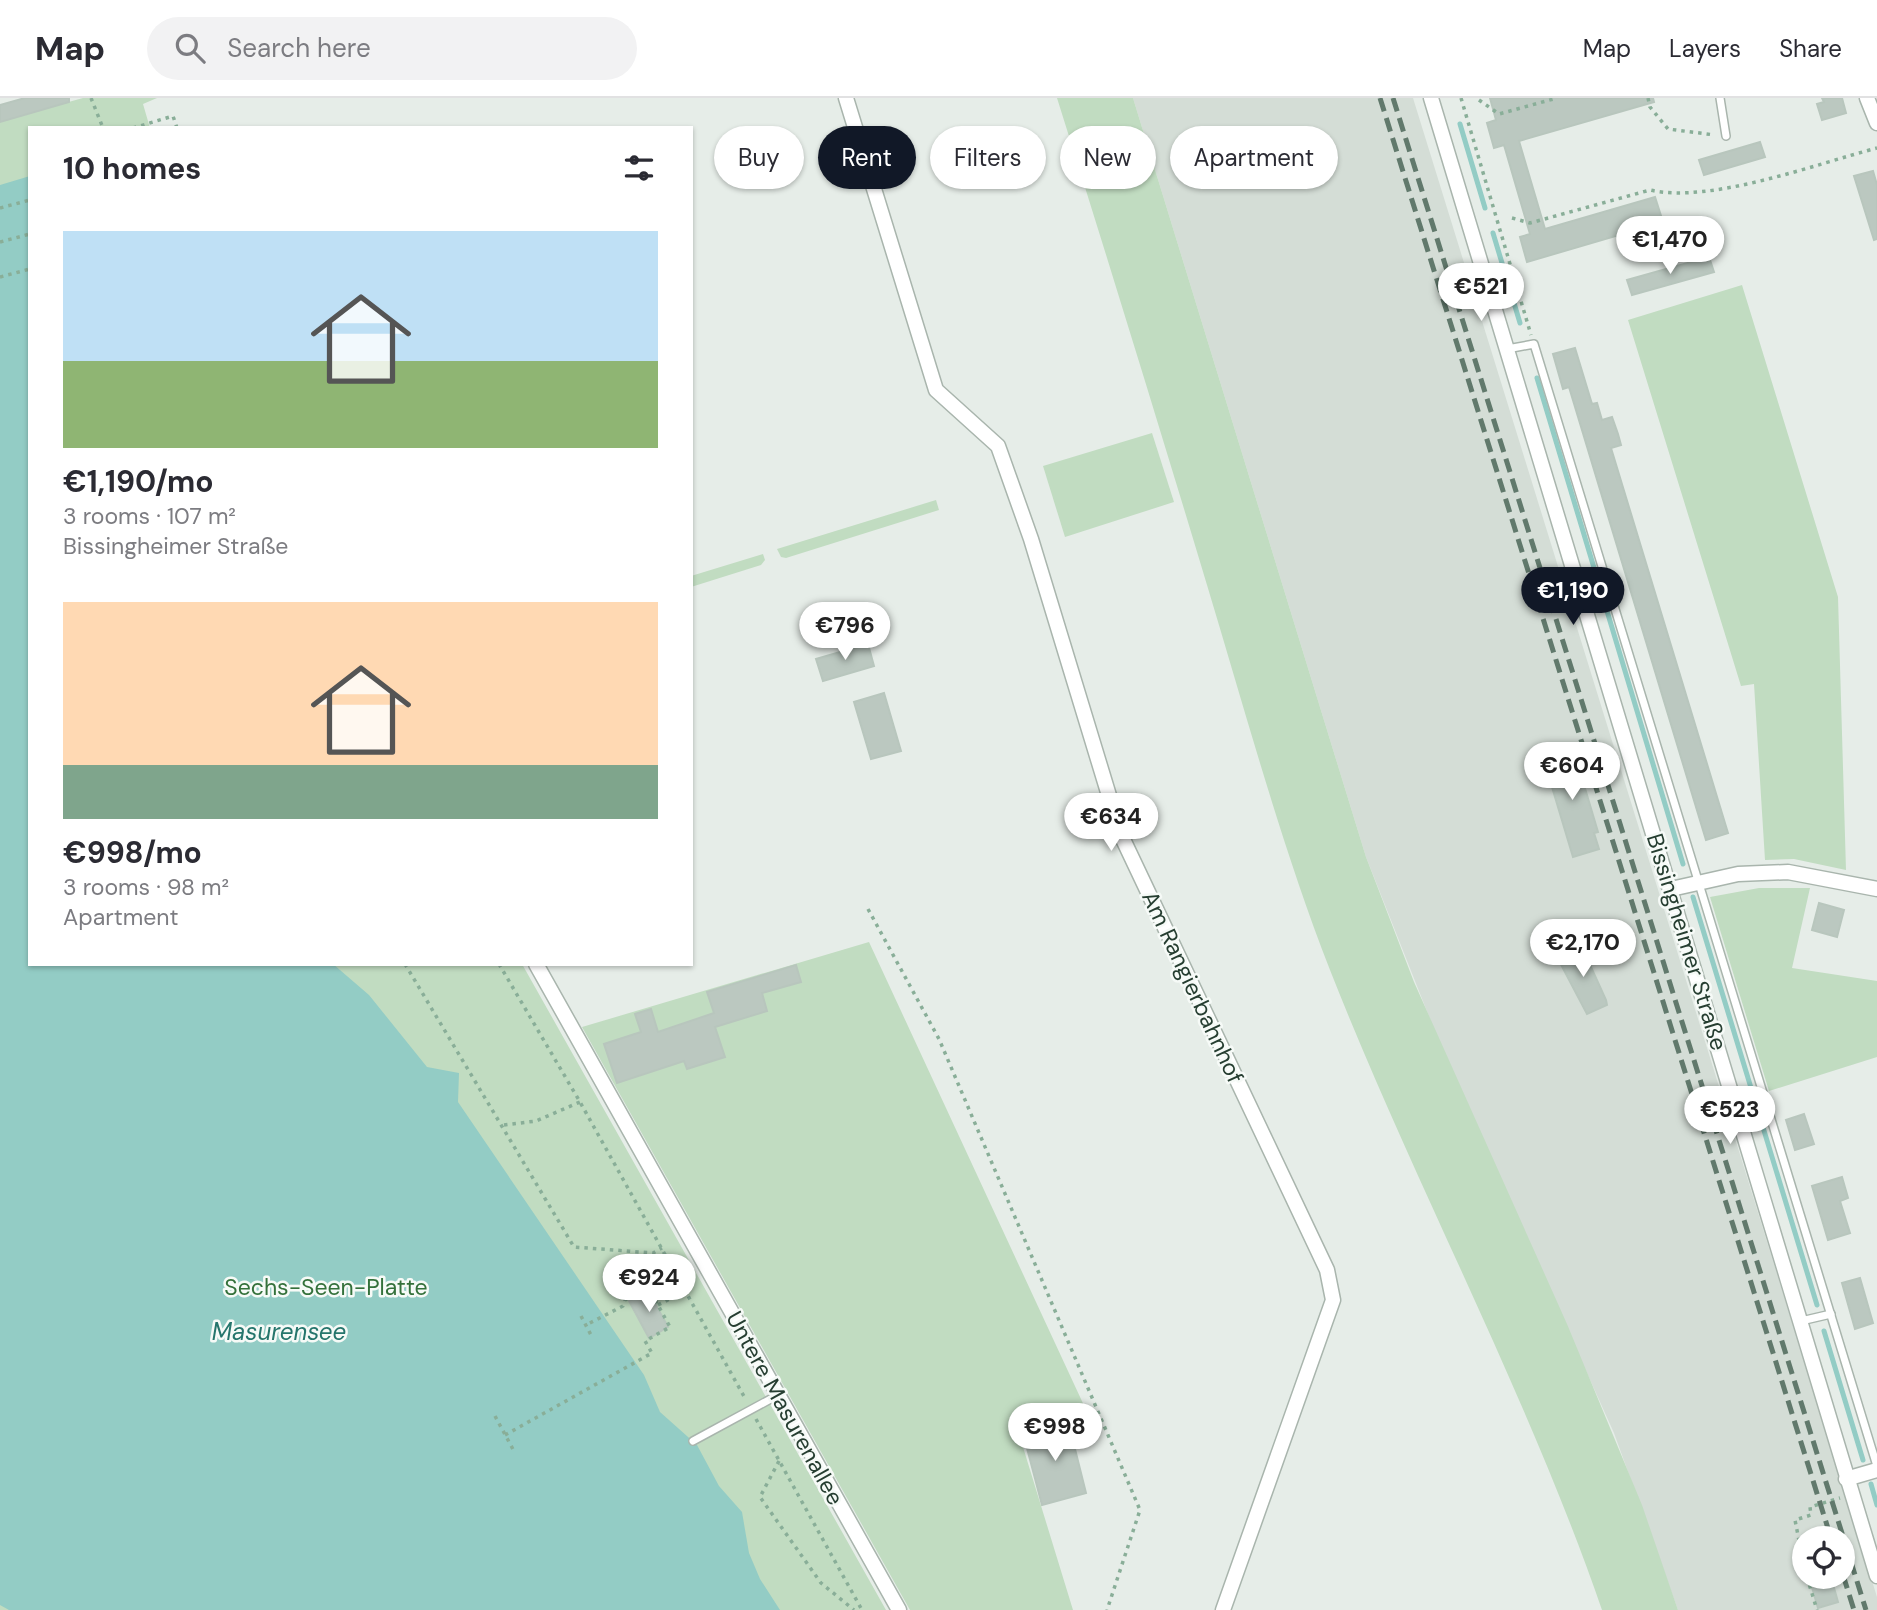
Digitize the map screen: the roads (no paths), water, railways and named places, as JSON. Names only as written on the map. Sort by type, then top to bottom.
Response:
[{"type":"street","name":"Am Rangierbahnhof","points":[[846,98],[936,390],[998,446],[1031,540],[1121,835],[1327,1270],[1333,1300],[1223,1610]]},
{"type":"street","name":"Bissingheimer Straße","points":[[1431,98],[1877,1576]]},
{"type":"street","points":[[1867,98],[1877,122]]},
{"type":"street","points":[[1671,889],[1738,874],[1788,872],[1877,890]]},
{"type":"street","name":"Untere Masurenallee","points":[[537,966],[899,1610]]},
{"type":"street","points":[[1847,1482],[1877,1468]]},
{"type":"lane","points":[[1720,98],[1726,136]]},
{"type":"lane","name":"Bissingheimer Straße","points":[[1507,349],[1534,344],[1877,1468]]},
{"type":"lane","points":[[1801,1321],[1831,1314]]},
{"type":"lane","points":[[692,1441],[778,1395]]},
{"type":"water","name":"Masurensee","points":[[28,177],[28,966],[335,966],[369,995],[427,1067],[459,1073],[458,1102],[644,1375],[660,1412],[697,1445],[719,1486],[742,1512],[749,1553],[760,1579],[780,1610],[9,1610],[0,1605],[0,185]]},
{"type":"waterway","points":[[1460,124],[1485,208]]},
{"type":"waterway","points":[[1493,233],[1520,323]]},
{"type":"waterway","points":[[1537,378],[1683,864]]},
{"type":"waterway","points":[[1693,897],[1817,1305]]},
{"type":"waterway","points":[[1824,1331],[1863,1460]]},
{"type":"waterway","points":[[1871,1484],[1877,1505]]},
{"type":"railway","points":[[1380,98],[1827,1526]]},
{"type":"railway","points":[[1393,98],[1866,1610]]},
{"type":"railway","points":[[1847,1589],[1854,1610]]},
{"type":"park label","name":"Sechs-Seen-Platte","points":[[326,1287]]}]
